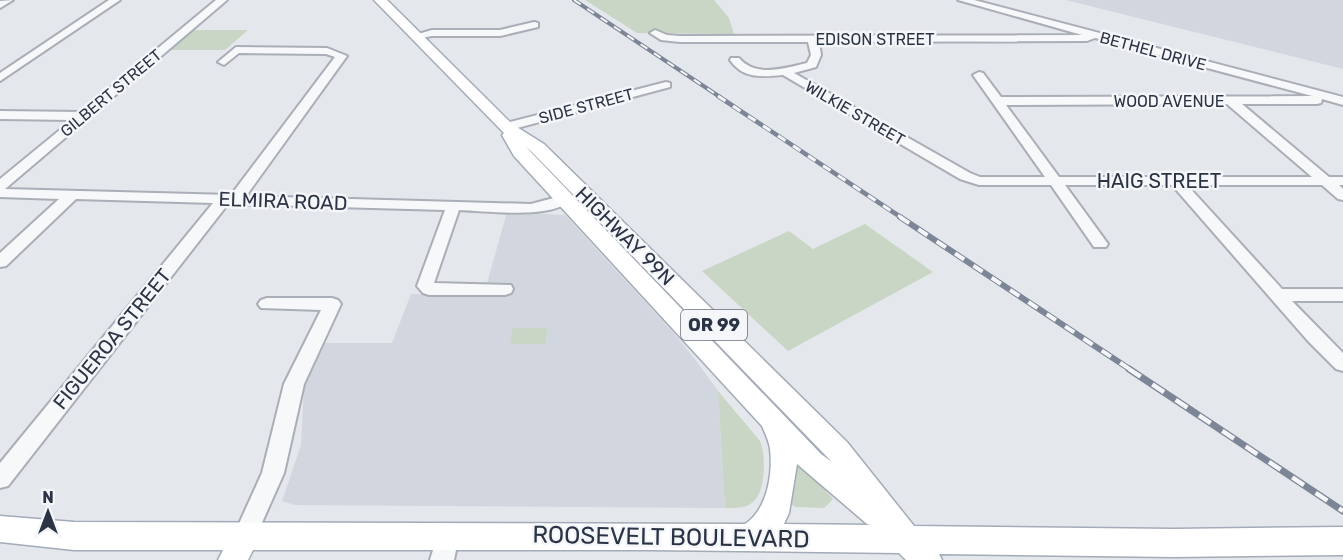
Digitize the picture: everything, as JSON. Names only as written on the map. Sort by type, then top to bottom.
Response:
[{"type":"main road","name":"HIGHWAY 99N","points":[[380,0],[506,127],[538,148],[838,450],[906,539]]},
{"type":"main road","name":"HIGHWAY 99N","points":[[506,127],[520,152],[812,462],[906,539],[927,560]]},
{"type":"main road","points":[[747,539],[765,527],[773,516],[784,466],[783,447],[770,415]]},
{"type":"main road","name":"ROOSEVELT BOULEVARD","points":[[0,529],[238,548],[445,548],[651,536],[1174,543],[1343,541]]},
{"type":"street","points":[[0,5],[8,0]]},
{"type":"street","points":[[0,78],[115,0]]},
{"type":"street","name":"GILBERT STREET","points":[[0,186],[222,0]]},
{"type":"street","name":"BETHEL DRIVE","points":[[963,0],[1341,101]]},
{"type":"street","points":[[416,36],[432,33],[501,33],[534,25]]},
{"type":"street","name":"EDISON STREET","points":[[654,33],[671,39],[1087,38],[1095,35]]},
{"type":"street","name":"WILKIE STREET","points":[[813,39],[816,55],[812,65],[786,71],[790,76],[974,180]]},
{"type":"street","name":"FIGUEROA STREET","points":[[0,479],[230,199],[342,56],[327,51],[236,50],[224,62]]},
{"type":"street","points":[[735,60],[740,68],[748,73],[786,71]]},
{"type":"street","points":[[979,75],[1100,244]]},
{"type":"street","name":"SIDE STREET","points":[[506,127],[666,85]]},
{"type":"street","name":"WOOD AVENUE","points":[[997,101],[1341,101]]},
{"type":"street","points":[[1231,101],[1343,196]]},
{"type":"street","points":[[0,115],[83,116]]},
{"type":"street","name":"HAIG STREET","points":[[974,180],[1343,181]]},
{"type":"street","points":[[1176,182],[1314,336],[1343,373]]},
{"type":"street","name":"ELMIRA ROAD","points":[[0,193],[531,207],[547,206],[565,199]]},
{"type":"street","points":[[0,262],[72,195]]},
{"type":"street","points":[[454,205],[426,286],[429,289],[505,289]]},
{"type":"street","points":[[1278,295],[1343,295]]},
{"type":"street","points":[[238,548],[273,472],[294,384],[332,304],[267,304]]},
{"type":"street","points":[[1314,336],[1343,364]]},
{"type":"shaded area","points":[[1066,0],[1343,0],[1343,69],[1134,17]]},
{"type":"shaded area","points":[[507,212],[565,215],[694,358],[718,391],[725,508],[295,505],[282,501],[301,445],[304,388],[325,343],[392,343],[411,294],[484,294]]},
{"type":"green space","points":[[585,0],[714,0],[729,18],[734,34],[637,33]]},
{"type":"green space","points":[[190,30],[248,30],[225,50],[167,50]]},
{"type":"green space","points":[[865,224],[933,272],[788,351],[702,271],[789,231],[813,249]]},
{"type":"green space","points":[[513,328],[548,328],[545,344],[510,344]]},
{"type":"green space","points":[[718,391],[760,441],[762,447],[763,482],[753,502],[743,507],[725,508]]},
{"type":"green space","points":[[799,461],[833,499],[824,508],[795,507],[788,502],[794,462]]},
{"type":"railway","points":[[574,0],[720,97]]},
{"type":"railway","points":[[718,96],[902,218]]},
{"type":"railway","points":[[900,217],[1131,370]]},
{"type":"railway","points":[[1129,369],[1343,511]]}]
